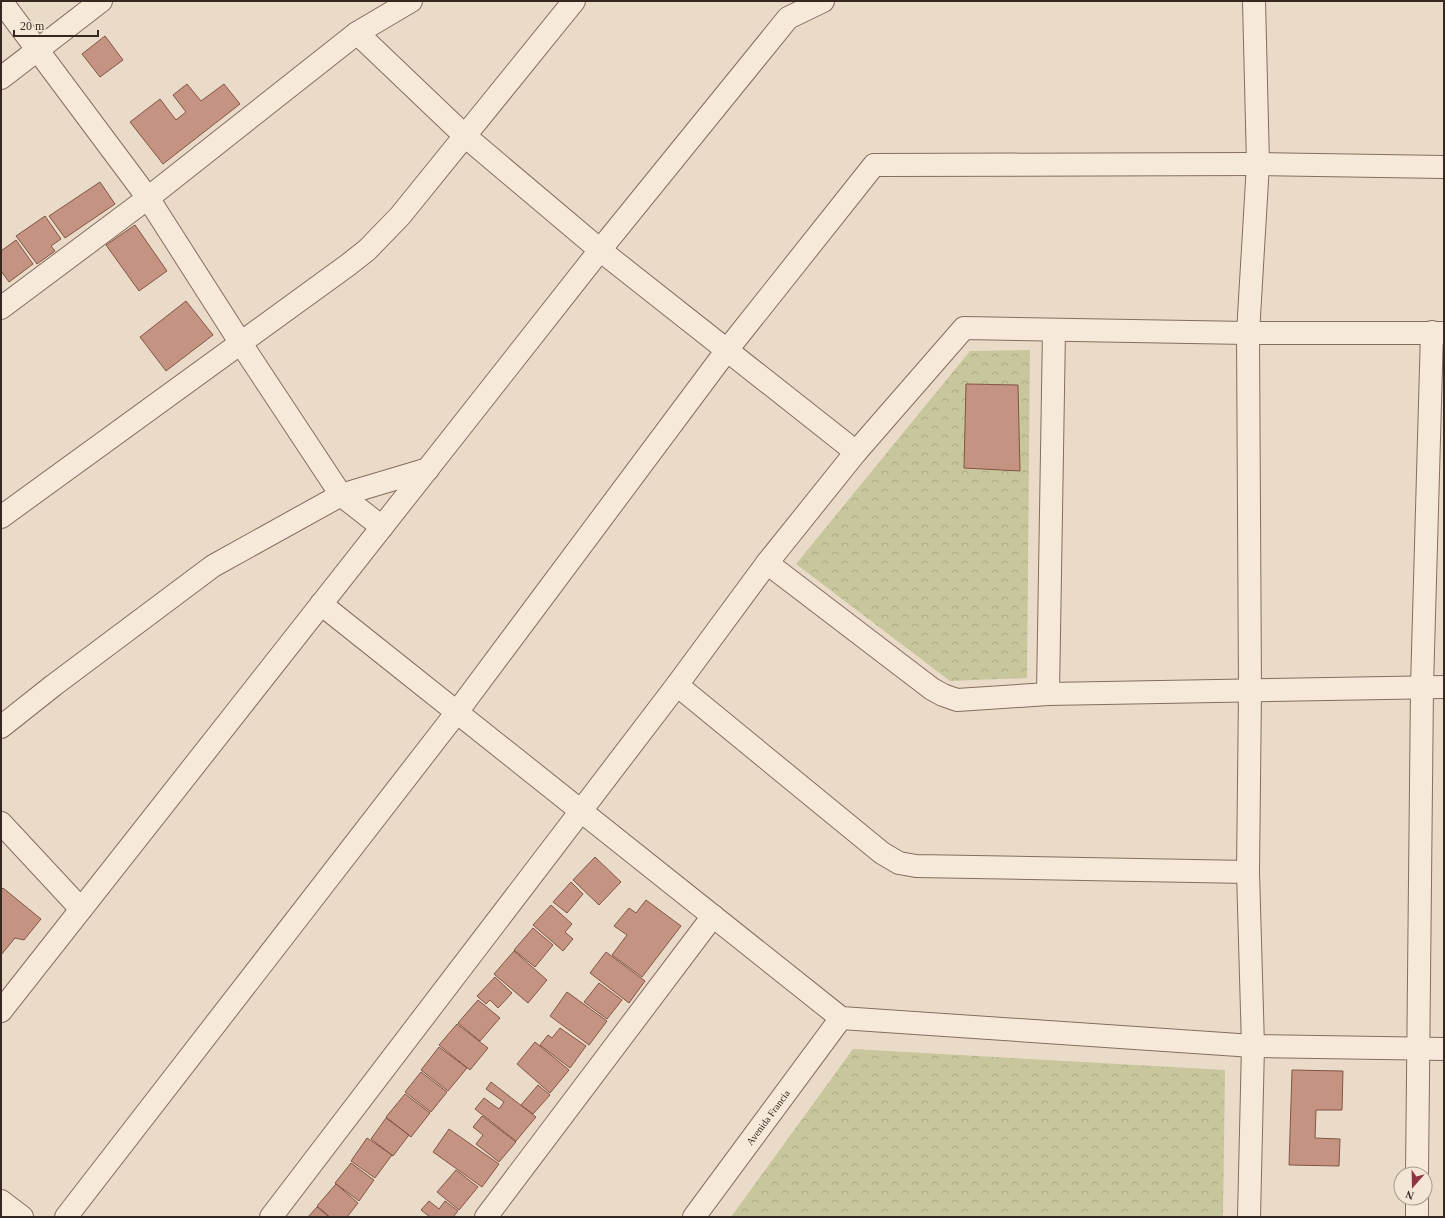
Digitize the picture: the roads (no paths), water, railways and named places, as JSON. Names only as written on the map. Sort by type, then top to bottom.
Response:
[{"type":"street","points":[[1,1],[148,198],[240,342],[341,495],[382,526]]},
{"type":"street","points":[[1,78],[101,1]]},
{"type":"street","points":[[1,308],[148,198],[357,33],[412,1]]},
{"type":"street","points":[[1,517],[367,250],[400,216],[574,1]]},
{"type":"street","points":[[1,1011],[600,250],[788,18],[824,1]]},
{"type":"street","points":[[1249,1217],[1253,1046],[1248,872],[1250,691],[1248,333],[1258,164],[1254,1]]},
{"type":"street","points":[[357,33],[465,136],[600,250],[856,452]]},
{"type":"street","points":[[66,1217],[457,712],[727,350],[874,165],[1258,164],[1444,167]]},
{"type":"street","points":[[271,1217],[678,685],[767,563],[856,452],[964,328],[1248,333],[1438,333],[1422,687],[1417,1049],[1417,1166]]},
{"type":"street","points":[[1048,694],[1054,330]]},
{"type":"street","points":[[1,728],[54,685],[213,566],[341,495],[428,469]]},
{"type":"street","points":[[767,563],[943,695],[957,700],[1048,694],[1444,687]]},
{"type":"street","points":[[322,604],[841,1018],[1253,1046],[1444,1049]]},
{"type":"street","points":[[678,685],[882,854],[899,863],[916,866],[1248,872]]},
{"type":"street","points":[[1,823],[81,909]]},
{"type":"street","points":[[486,1217],[713,916]]},
{"type":"street","name":"Avenida Francia","points":[[694,1217],[841,1018]]},
{"type":"street","points":[[1,1201],[22,1217]]},
{"type":"street","points":[[1417,1206],[1417,1217]]}]
